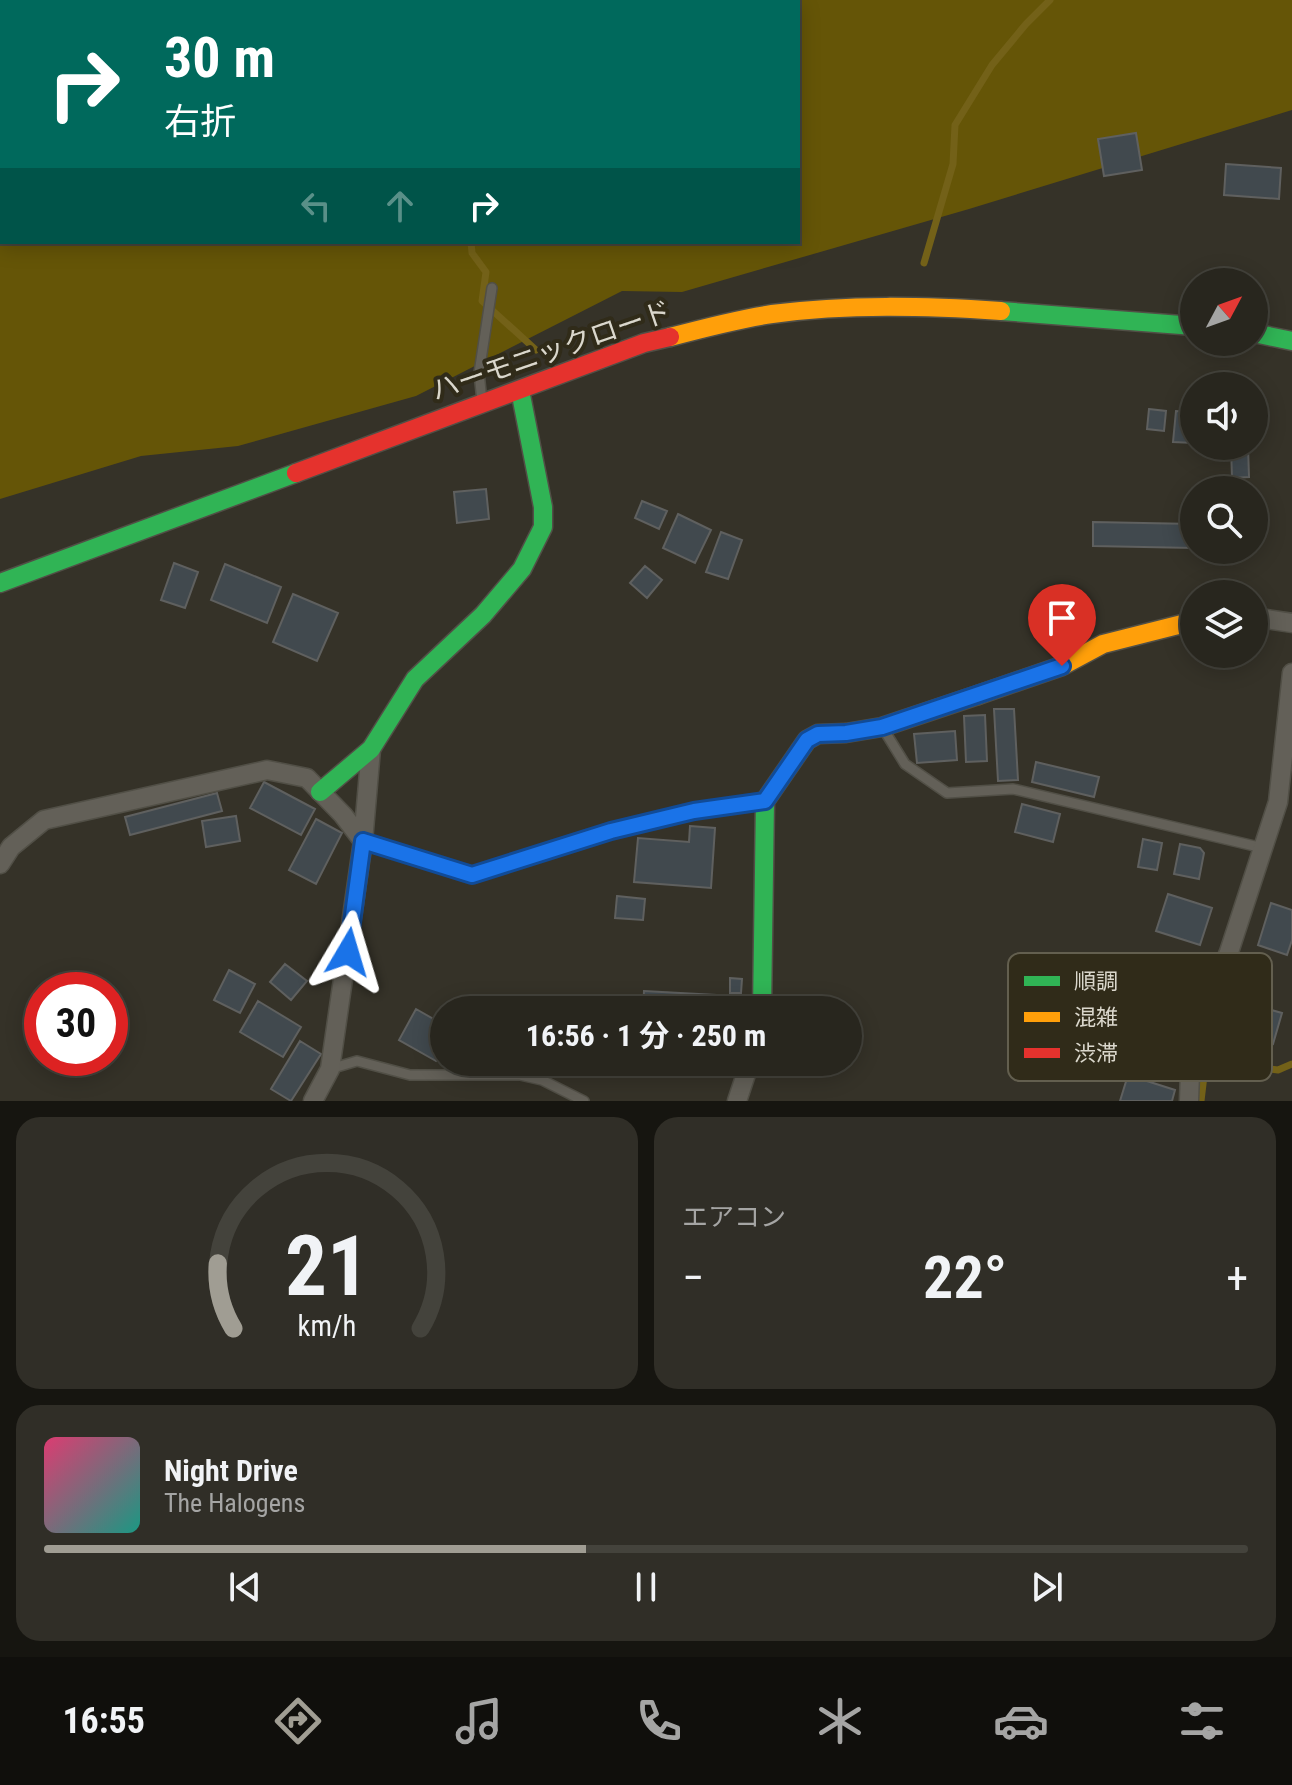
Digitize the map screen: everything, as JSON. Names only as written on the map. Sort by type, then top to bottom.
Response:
[{"type":"street","name":"ハーモニックロード","points":[[0,583],[644,343],[785,312],[885,307],[1180,325]]},
{"type":"street","points":[[1268,336],[1292,341]]},
{"type":"street","points":[[320,792],[371,749],[415,679],[483,615],[522,569],[543,527],[543,507],[520,390]]},
{"type":"street","points":[[1268,619],[1292,623]]},
{"type":"street","points":[[762,996],[765,801],[807,740],[818,734],[882,727],[1062,666],[1103,644],[1180,625]]},
{"type":"street","points":[[1229,953],[1278,802],[1292,673]]},
{"type":"street","points":[[313,1101],[330,1069],[363,841],[371,749]]},
{"type":"street","points":[[0,864],[11,847],[44,820],[267,770],[307,778],[363,841]]},
{"type":"street","points":[[737,1101],[745,1076]]},
{"type":"street","points":[[1189,1101],[1190,1081]]},
{"type":"lane","points":[[482,405],[479,373],[492,288]]},
{"type":"lane","points":[[882,727],[905,764],[947,793],[1013,789],[1263,848]]},
{"type":"lane","points":[[363,841],[472,875],[611,831],[694,811],[765,801]]},
{"type":"lane","points":[[330,1069],[357,1061],[410,1075],[520,1075],[542,1080],[584,1101]]},
{"type":"shaded area","points":[[800,0],[1292,0],[1292,110],[969,209],[682,292],[622,291],[416,396],[238,446],[141,456],[0,499],[0,244],[800,244]]},
{"type":"building","points":[[1136,133],[1142,170],[1104,176],[1098,139]]},
{"type":"building","points":[[1226,164],[1281,168],[1279,199],[1224,195]]},
{"type":"building","points":[[1149,409],[1166,411],[1164,431],[1147,429]]},
{"type":"building","points":[[1176,411],[1180,411],[1180,442],[1173,442]]},
{"type":"building","points":[[1231,460],[1248,460],[1249,476],[1232,476]]},
{"type":"building","points":[[486,489],[489,519],[457,523],[454,492]]},
{"type":"building","points":[[642,501],[667,511],[659,529],[635,518]]},
{"type":"building","points":[[678,514],[711,530],[695,563],[663,548]]},
{"type":"building","points":[[1093,522],[1180,524],[1180,548],[1093,546]]},
{"type":"building","points":[[721,532],[742,540],[728,579],[706,572]]},
{"type":"building","points":[[174,563],[198,572],[185,608],[161,600]]},
{"type":"building","points":[[225,564],[281,587],[267,623],[211,600]]},
{"type":"building","points":[[645,566],[662,580],[647,598],[630,583]]},
{"type":"building","points":[[293,594],[338,613],[317,661],[273,642]]},
{"type":"building","points":[[994,709],[1014,709],[1018,780],[998,781]]},
{"type":"building","points":[[985,715],[987,761],[966,762],[964,716]]},
{"type":"building","points":[[955,731],[957,760],[917,763],[914,734]]},
{"type":"building","points":[[1036,762],[1099,777],[1094,797],[1032,782]]},
{"type":"building","points":[[264,782],[315,809],[301,835],[250,808]]},
{"type":"building","points":[[217,793],[222,811],[130,835],[125,817]]},
{"type":"building","points":[[1022,804],[1060,814],[1053,842],[1015,832]]},
{"type":"building","points":[[236,816],[240,841],[206,847],[202,821]]},
{"type":"building","points":[[316,819],[342,833],[316,884],[289,870]]},
{"type":"building","points":[[690,826],[715,828],[711,888],[634,882],[638,838],[689,842]]},
{"type":"building","points":[[1143,839],[1162,843],[1157,870],[1138,867]]},
{"type":"building","points":[[1180,844],[1200,848],[1204,853],[1199,879],[1174,874]]},
{"type":"building","points":[[1168,894],[1212,908],[1200,945],[1156,931]]},
{"type":"building","points":[[617,896],[645,899],[643,920],[615,918]]},
{"type":"building","points":[[1271,903],[1292,910],[1292,940],[1287,955],[1258,945]]},
{"type":"building","points":[[285,964],[307,981],[291,1000],[270,982]]},
{"type":"building","points":[[229,970],[255,984],[240,1013],[214,1000]]},
{"type":"building","points":[[730,978],[742,979],[741,993],[730,993]]},
{"type":"building","points":[[644,991],[716,995],[716,996],[644,996]]},
{"type":"building","points":[[258,1001],[301,1027],[283,1057],[240,1032]]},
{"type":"building","points":[[416,1009],[430,1017],[430,1058],[399,1040]]},
{"type":"building","points":[[1272,1010],[1282,1013],[1272,1044]]},
{"type":"building","points":[[300,1041],[321,1054],[291,1101],[271,1089]]},
{"type":"building","points":[[1126,1081],[1147,1081],[1175,1090],[1172,1101],[1120,1101]]},
{"type":"waterway","points":[[924,263],[953,164],[955,125],[992,65],[1050,0]]},
{"type":"waterway","points":[[471,244],[472,253],[486,272],[482,301],[536,350]]},
{"type":"waterway","points":[[1272,1069],[1292,1064]]},
{"type":"waterway","points":[[1201,1101],[1203,1081]]},
{"type":"traffic: fast","points":[[1001,311],[1180,325]]},
{"type":"traffic: fast","points":[[1268,336],[1292,341]]},
{"type":"traffic: fast","points":[[320,792],[371,749],[415,679],[483,615],[522,569],[543,527],[543,507],[520,390]]},
{"type":"traffic: fast","points":[[0,583],[296,473]]},
{"type":"traffic: fast","points":[[762,996],[765,801],[807,740],[818,734],[882,727],[978,695]]},
{"type":"traffic: slow","points":[[670,337],[746,318],[801,311],[886,307],[1001,311]]},
{"type":"traffic: slow","points":[[978,695],[1062,666],[1103,644],[1180,625]]},
{"type":"traffic: jam","points":[[296,473],[644,343],[670,337]]},
{"type":"route","points":[[348,952],[363,841],[472,875],[611,831],[694,811],[765,801],[807,740],[818,734],[882,727],[1062,666]]}]
